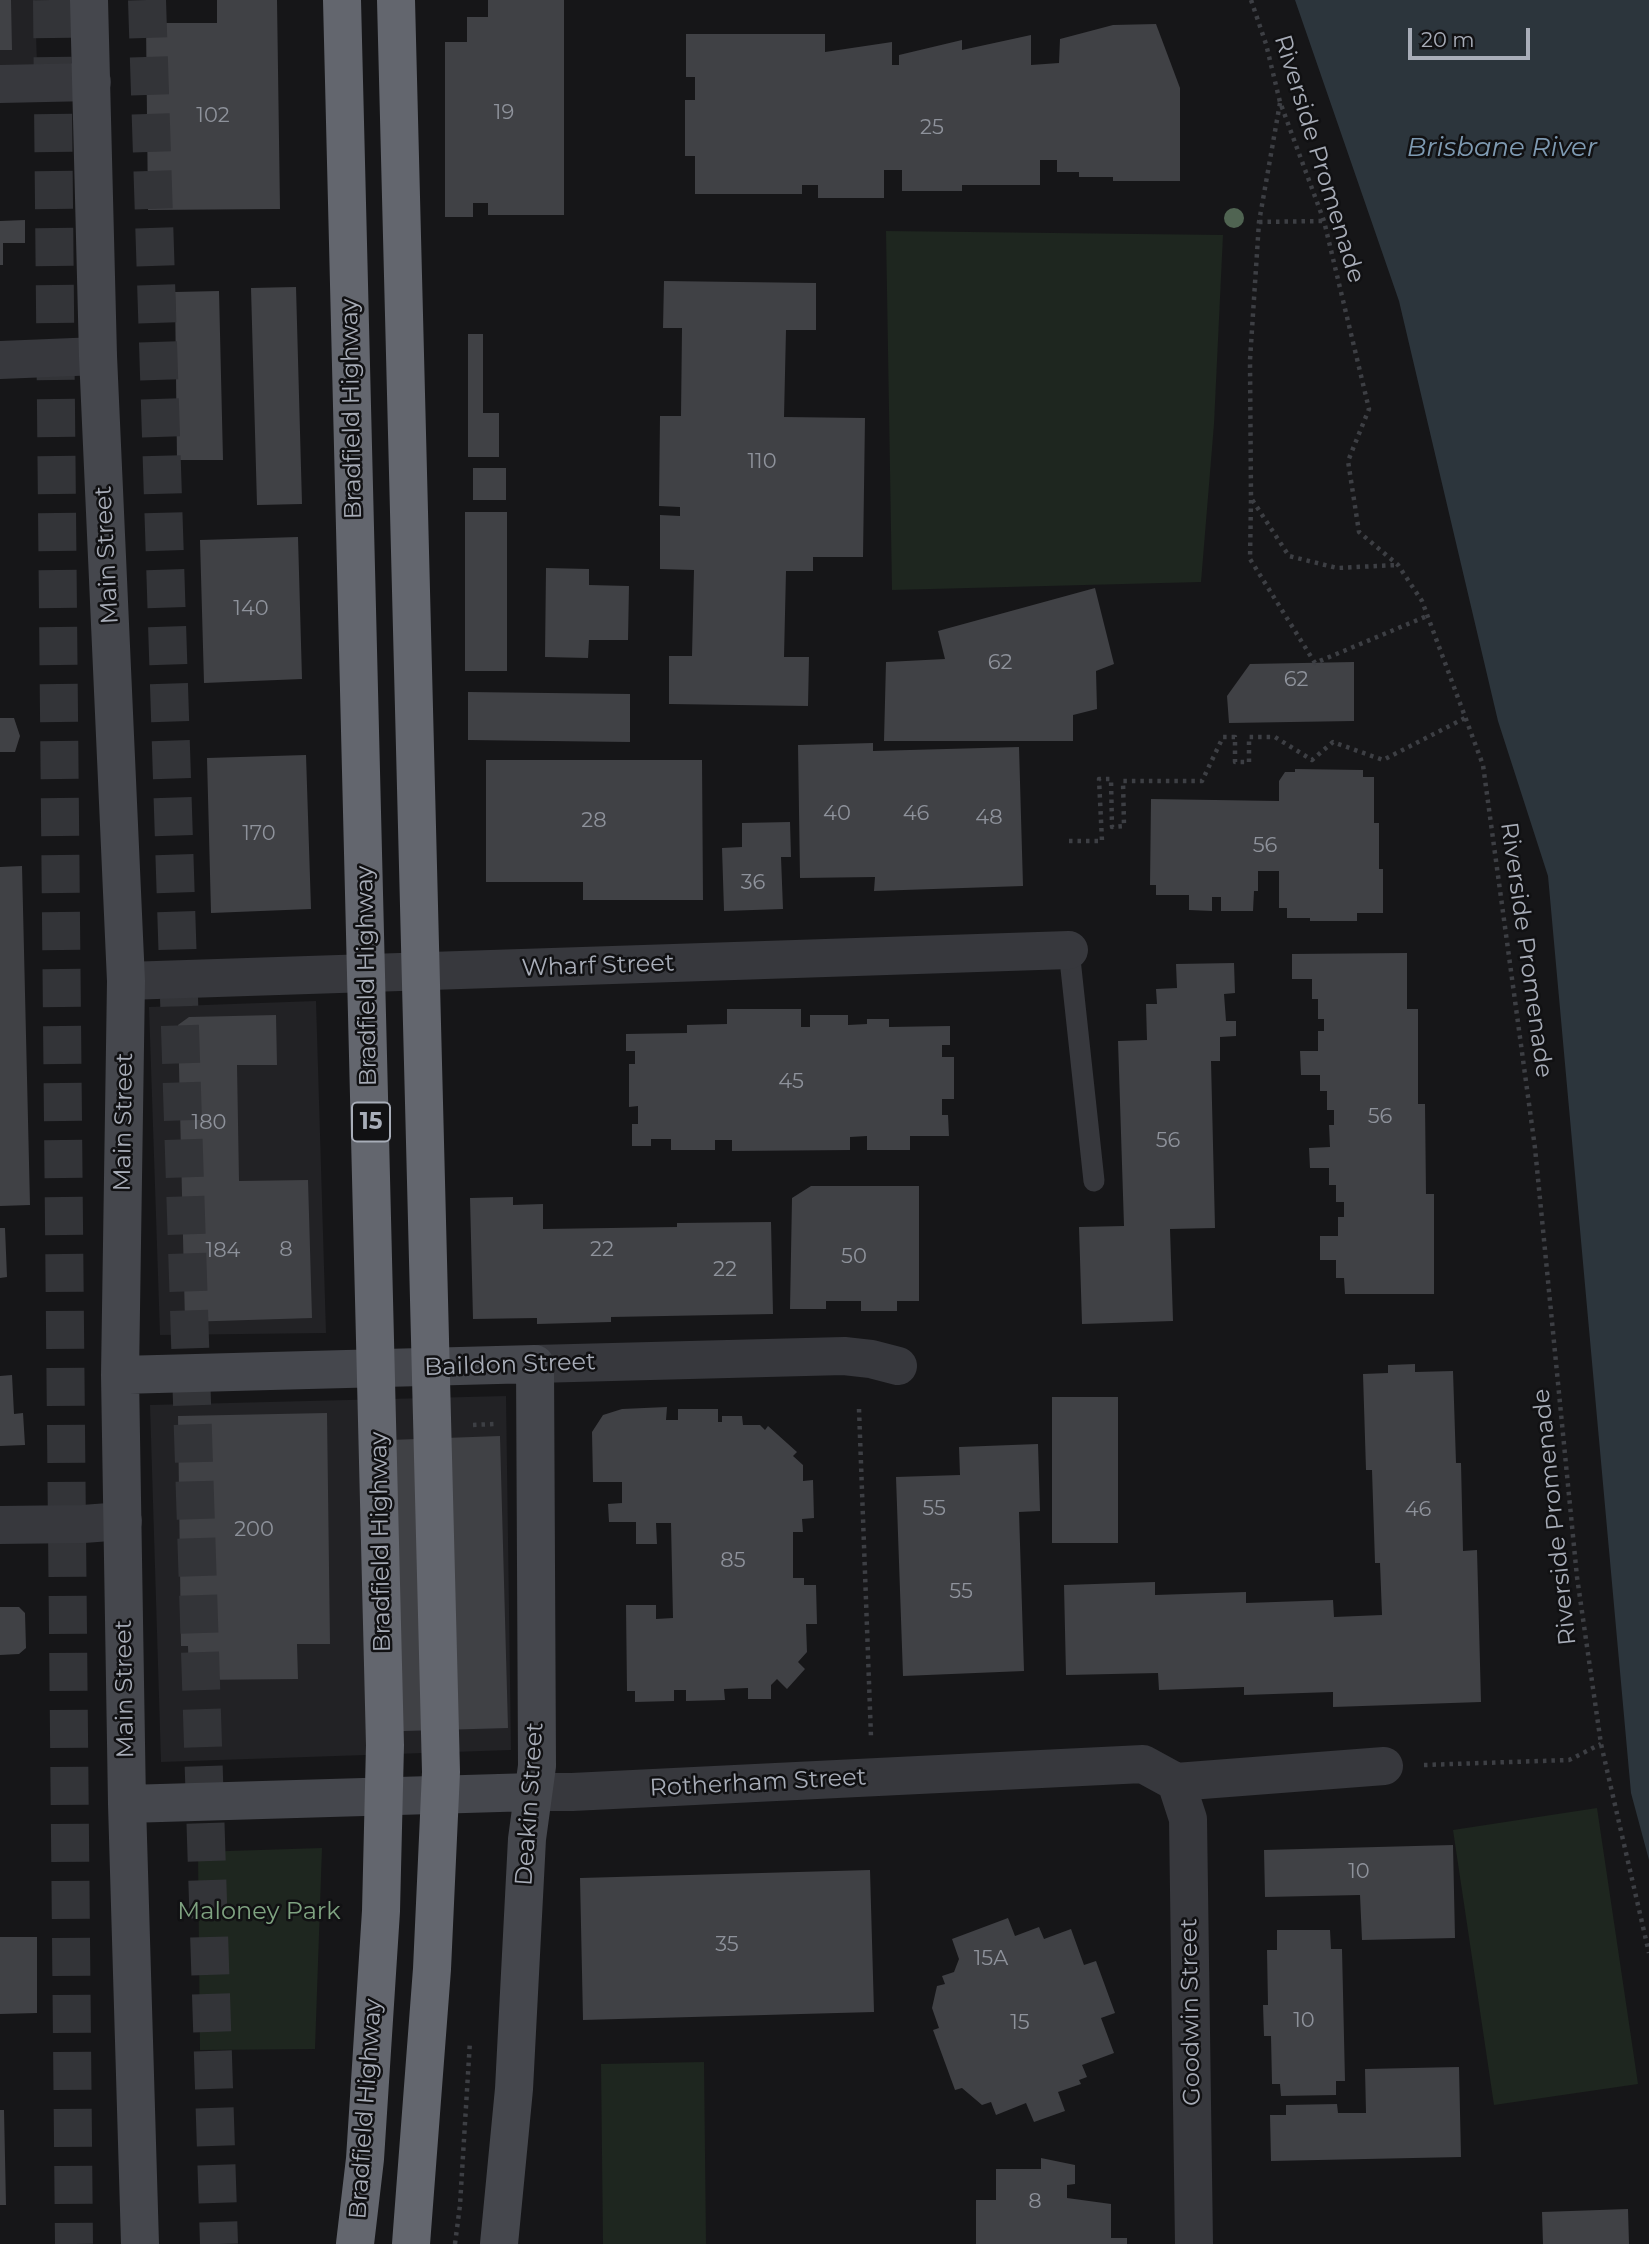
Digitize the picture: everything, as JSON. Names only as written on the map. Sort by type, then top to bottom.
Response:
[{"type":"highway","name":"Bradfield Highway","points":[[342,0],[385,1745],[381,1911],[365,2159],[355,2244]]},
{"type":"highway","name":"15","points":[[396,0],[441,1772],[429,2024],[411,2244]]},
{"type":"street","name":"Main Street","points":[[89,0],[98,356],[126,981],[120,1375],[127,1804],[140,2244]]},
{"type":"street","points":[[0,84],[92,82]]},
{"type":"street","points":[[0,360],[98,356]]},
{"type":"street","name":"Wharf Street","points":[[126,981],[1069,950]]},
{"type":"street","name":"Baildon Street","points":[[120,1375],[844,1356],[898,1366]]},
{"type":"street","name":"Deakin Street","points":[[499,2244],[514,2089],[527,1839],[537,1766],[535,1364]]},
{"type":"street","points":[[0,1525],[123,1521]]},
{"type":"street","name":"Rotherham Street","points":[[127,1804],[533,1792],[1143,1764],[1176,1782]]},
{"type":"street","points":[[1176,1782],[1384,1766]]},
{"type":"street","name":"Goodwin Street","points":[[1176,1782],[1188,1819],[1194,2244]]},
{"type":"lane","points":[[1069,950],[1094,1181]]},
{"type":"path","name":"Riverside Promenade","points":[[1251,0],[1266,44],[1280,102],[1324,221],[1370,409],[1348,461],[1359,532],[1398,565],[1422,601],[1483,765],[1535,1148],[1577,1577],[1601,1744],[1649,1953]]},
{"type":"path","points":[[1280,102],[1259,222],[1250,360],[1250,559],[1315,663],[1427,616]]},
{"type":"path","points":[[1259,222],[1324,221]]},
{"type":"path","points":[[1251,498],[1289,556],[1337,568],[1398,565]]},
{"type":"path","points":[[1069,841],[1102,841],[1099,779],[1111,779],[1112,827],[1124,826],[1123,780],[1202,780],[1223,737],[1235,737],[1235,762],[1248,762],[1248,737],[1275,737],[1312,760],[1333,742],[1383,760],[1465,718]]},
{"type":"path","points":[[433,1426],[495,1424],[491,1365]]},
{"type":"path","points":[[859,1409],[873,1777]]},
{"type":"path","points":[[1384,1766],[1569,1760],[1601,1744]]},
{"type":"shaded area","points":[[0,0],[35,0],[37,65],[0,67]]},
{"type":"shaded area","points":[[316,1001],[326,1333],[160,1335],[149,1007]]},
{"type":"shaded area","points":[[506,1396],[511,1750],[161,1762],[150,1405]]},
{"type":"green space","points":[[886,231],[1223,235],[1214,424],[1201,582],[892,590]]},
{"type":"green space","points":[[1597,1808],[1638,2084],[1494,2105],[1453,1830]]},
{"type":"green space","name":"Maloney Park","points":[[322,1848],[315,2049],[200,2050],[198,1852]]},
{"type":"green space","points":[[704,2062],[706,2244],[603,2244],[601,2064]]},
{"type":"water","name":"Brisbane River","points":[[1295,0],[1649,0],[1649,1860],[1631,1793],[1548,876],[1498,721],[1399,301]]},
{"type":"building","points":[[0,0],[11,0],[12,50],[0,50]]},
{"type":"building","points":[[217,0],[277,0],[280,209],[148,210],[146,23],[217,23]]},
{"type":"building","points":[[488,0],[564,0],[564,215],[488,215],[488,203],[473,203],[473,217],[445,217],[445,42],[467,42],[467,17],[488,17]]},
{"type":"building","points":[[1156,24],[1180,88],[1180,181],[1113,181],[1113,177],[1079,177],[1079,172],[1057,172],[1057,160],[1040,160],[1040,185],[962,185],[962,191],[902,191],[902,170],[884,170],[884,198],[818,198],[818,185],[802,185],[802,194],[695,194],[695,156],[685,156],[685,100],[695,100],[695,77],[686,77],[686,34],[825,34],[825,52],[892,42],[892,65],[899,65],[899,55],[962,40],[962,50],[1031,35],[1031,65],[1059,63],[1060,39],[1113,25]]},
{"type":"building","points":[[25,220],[25,243],[3,243],[3,265],[0,265],[0,221]]},
{"type":"building","points":[[664,281],[816,283],[816,330],[786,330],[784,417],[865,418],[863,557],[813,557],[813,571],[786,571],[784,657],[809,657],[808,706],[669,704],[669,656],[692,656],[694,570],[660,569],[660,515],[680,516],[680,507],[659,506],[660,416],[681,416],[682,328],[663,328]]},
{"type":"building","points":[[296,287],[302,504],[257,505],[251,288]]},
{"type":"building","points":[[219,291],[223,460],[177,460],[175,292]]},
{"type":"building","points":[[468,334],[483,334],[483,413],[499,413],[499,457],[468,457]]},
{"type":"building","points":[[473,468],[506,468],[506,500],[473,500]]},
{"type":"building","points":[[465,512],[507,512],[507,671],[465,671]]},
{"type":"building","points":[[298,537],[302,679],[204,683],[200,540]]},
{"type":"building","points":[[546,568],[589,569],[589,585],[629,586],[628,640],[589,640],[588,658],[545,657]]},
{"type":"building","points":[[1095,588],[1114,664],[1096,671],[1097,709],[1073,715],[1073,741],[884,741],[886,662],[945,659],[938,631]]},
{"type":"building","points":[[1354,662],[1354,721],[1229,723],[1227,696],[1250,664]]},
{"type":"building","points":[[468,692],[630,694],[630,742],[468,740]]},
{"type":"building","points":[[0,718],[14,718],[20,736],[15,752],[0,752]]},
{"type":"building","points":[[873,743],[873,751],[1019,747],[1023,886],[874,891],[875,877],[800,878],[798,745]]},
{"type":"building","points":[[306,755],[311,909],[211,913],[207,758]]},
{"type":"building","points":[[486,760],[702,760],[703,900],[583,900],[583,882],[486,882]]},
{"type":"building","points":[[1295,769],[1363,770],[1363,777],[1374,777],[1374,823],[1379,823],[1383,913],[1357,913],[1357,921],[1287,918],[1287,908],[1279,908],[1279,871],[1258,871],[1258,891],[1254,891],[1253,911],[1221,911],[1221,897],[1212,897],[1212,911],[1189,910],[1189,895],[1156,895],[1156,885],[1150,885],[1151,799],[1279,801],[1279,781],[1285,772],[1295,772]]},
{"type":"building","points":[[790,822],[791,857],[781,857],[783,909],[724,911],[722,848],[742,847],[742,823]]},
{"type":"building","points":[[22,866],[30,1205],[0,1206],[0,867]]},
{"type":"building","points":[[1407,953],[1407,1009],[1418,1009],[1418,1104],[1425,1104],[1426,1194],[1434,1194],[1434,1294],[1345,1294],[1344,1278],[1336,1278],[1336,1260],[1320,1260],[1320,1236],[1338,1236],[1338,1217],[1344,1217],[1344,1202],[1336,1202],[1336,1185],[1329,1185],[1329,1168],[1310,1168],[1309,1148],[1330,1147],[1329,1125],[1334,1125],[1334,1110],[1327,1110],[1327,1091],[1320,1091],[1320,1075],[1301,1075],[1300,1051],[1318,1051],[1318,1031],[1324,1031],[1324,1019],[1318,1019],[1318,999],[1312,999],[1312,979],[1292,979],[1292,954]]},
{"type":"building","points":[[1234,963],[1235,993],[1224,994],[1226,1021],[1236,1021],[1236,1036],[1220,1037],[1220,1061],[1211,1061],[1215,1228],[1170,1229],[1173,1321],[1082,1324],[1079,1227],[1124,1226],[1118,1041],[1147,1040],[1146,1004],[1157,1004],[1156,989],[1177,988],[1176,964]]},
{"type":"building","points":[[727,1009],[801,1009],[801,1027],[810,1027],[810,1015],[848,1015],[848,1025],[867,1024],[867,1019],[889,1019],[889,1027],[950,1026],[950,1045],[942,1045],[942,1057],[954,1057],[954,1099],[942,1099],[942,1115],[948,1115],[949,1136],[910,1136],[910,1150],[867,1150],[867,1136],[850,1137],[850,1150],[732,1151],[732,1140],[715,1140],[715,1150],[671,1150],[671,1139],[651,1139],[651,1146],[632,1146],[632,1124],[638,1124],[638,1106],[629,1107],[629,1064],[635,1064],[635,1051],[626,1051],[626,1034],[687,1033],[687,1025],[727,1024]]},
{"type":"building","points":[[276,1015],[277,1065],[237,1065],[239,1181],[308,1180],[312,1318],[185,1322],[178,1025],[189,1017]]},
{"type":"building","points":[[811,1186],[919,1186],[919,1301],[897,1301],[897,1311],[861,1311],[861,1301],[826,1301],[826,1309],[790,1309],[792,1198]]},
{"type":"building","points":[[513,1197],[513,1205],[543,1204],[543,1229],[677,1227],[677,1223],[771,1222],[773,1314],[611,1317],[611,1322],[537,1324],[537,1318],[473,1319],[470,1198]]},
{"type":"building","points":[[0,1228],[5,1228],[7,1277],[0,1278]]},
{"type":"building","points":[[1415,1364],[1415,1372],[1453,1371],[1456,1463],[1461,1463],[1463,1551],[1477,1550],[1481,1702],[1333,1707],[1333,1692],[1244,1695],[1244,1687],[1159,1690],[1158,1673],[1066,1675],[1064,1585],[1155,1582],[1155,1595],[1246,1592],[1246,1603],[1333,1600],[1334,1617],[1382,1615],[1380,1563],[1375,1563],[1372,1470],[1366,1470],[1363,1374],[1388,1373],[1388,1365]]},
{"type":"building","points":[[12,1375],[14,1414],[23,1413],[25,1445],[0,1446],[0,1376]]},
{"type":"building","points":[[1052,1397],[1118,1397],[1118,1543],[1052,1543]]},
{"type":"building","points":[[667,1407],[666,1420],[678,1420],[678,1409],[718,1409],[718,1422],[722,1422],[722,1416],[742,1416],[743,1425],[760,1425],[765,1430],[768,1426],[797,1452],[793,1456],[803,1465],[803,1481],[813,1480],[814,1518],[802,1519],[803,1532],[793,1532],[793,1578],[804,1578],[804,1585],[816,1585],[817,1624],[806,1624],[807,1652],[798,1662],[805,1669],[787,1689],[777,1679],[771,1685],[771,1699],[748,1699],[748,1688],[724,1689],[725,1700],[686,1701],[686,1690],[674,1690],[674,1701],[635,1702],[635,1691],[627,1691],[626,1605],[656,1605],[656,1619],[673,1618],[671,1523],[656,1523],[657,1544],[636,1544],[636,1522],[609,1522],[608,1504],[622,1503],[622,1482],[593,1482],[592,1432],[603,1415],[622,1409]]},
{"type":"building","points":[[327,1413],[330,1644],[297,1644],[298,1679],[189,1680],[188,1646],[181,1646],[178,1416]]},
{"type":"building","points":[[500,1436],[508,1728],[370,1732],[362,1441]]},
{"type":"building","points":[[1038,1444],[1040,1511],[1019,1512],[1024,1671],[903,1676],[896,1477],[960,1475],[959,1447]]},
{"type":"building","points":[[0,1607],[19,1607],[25,1613],[26,1648],[19,1654],[0,1655]]},
{"type":"building","points":[[1453,1845],[1455,1938],[1362,1940],[1360,1895],[1265,1897],[1264,1850]]},
{"type":"building","points":[[870,1870],[874,2012],[583,2020],[580,1878]]},
{"type":"building","points":[[1008,1918],[1015,1936],[1039,1927],[1044,1939],[1071,1929],[1084,1965],[1096,1961],[1115,2013],[1101,2018],[1114,2053],[1082,2065],[1087,2077],[1079,2080],[1081,2084],[1058,2092],[1065,2111],[1034,2122],[1026,2103],[996,2115],[991,2102],[982,2105],[962,2088],[955,2090],[933,2030],[939,2028],[932,2008],[937,1986],[945,1984],[942,1976],[954,1972],[959,1959],[952,1939]]},
{"type":"building","points":[[1277,1930],[1330,1930],[1331,1949],[1342,1949],[1345,2081],[1336,2081],[1336,2095],[1281,2096],[1280,2084],[1272,2084],[1271,2036],[1264,2036],[1263,2005],[1268,2005],[1267,1950],[1277,1950]]},
{"type":"building","points":[[0,1937],[37,1937],[37,2013],[0,2014]]},
{"type":"building","points":[[1459,2067],[1461,2157],[1271,2161],[1270,2115],[1286,2115],[1286,2105],[1337,2104],[1338,2113],[1366,2113],[1365,2069]]},
{"type":"building","points":[[0,2110],[4,2110],[6,2205],[0,2205]]},
{"type":"building","points":[[1041,2158],[1075,2165],[1075,2184],[1067,2185],[1067,2198],[1111,2204],[1111,2238],[1127,2238],[1127,2244],[976,2244],[976,2200],[996,2200],[996,2169],[1041,2169]]},
{"type":"building","points":[[1628,2209],[1629,2244],[1543,2244],[1542,2212]]},
{"type":"tunnel","points":[[52,0],[74,2244]]},
{"type":"tunnel","points":[[147,0],[219,2244]]}]
